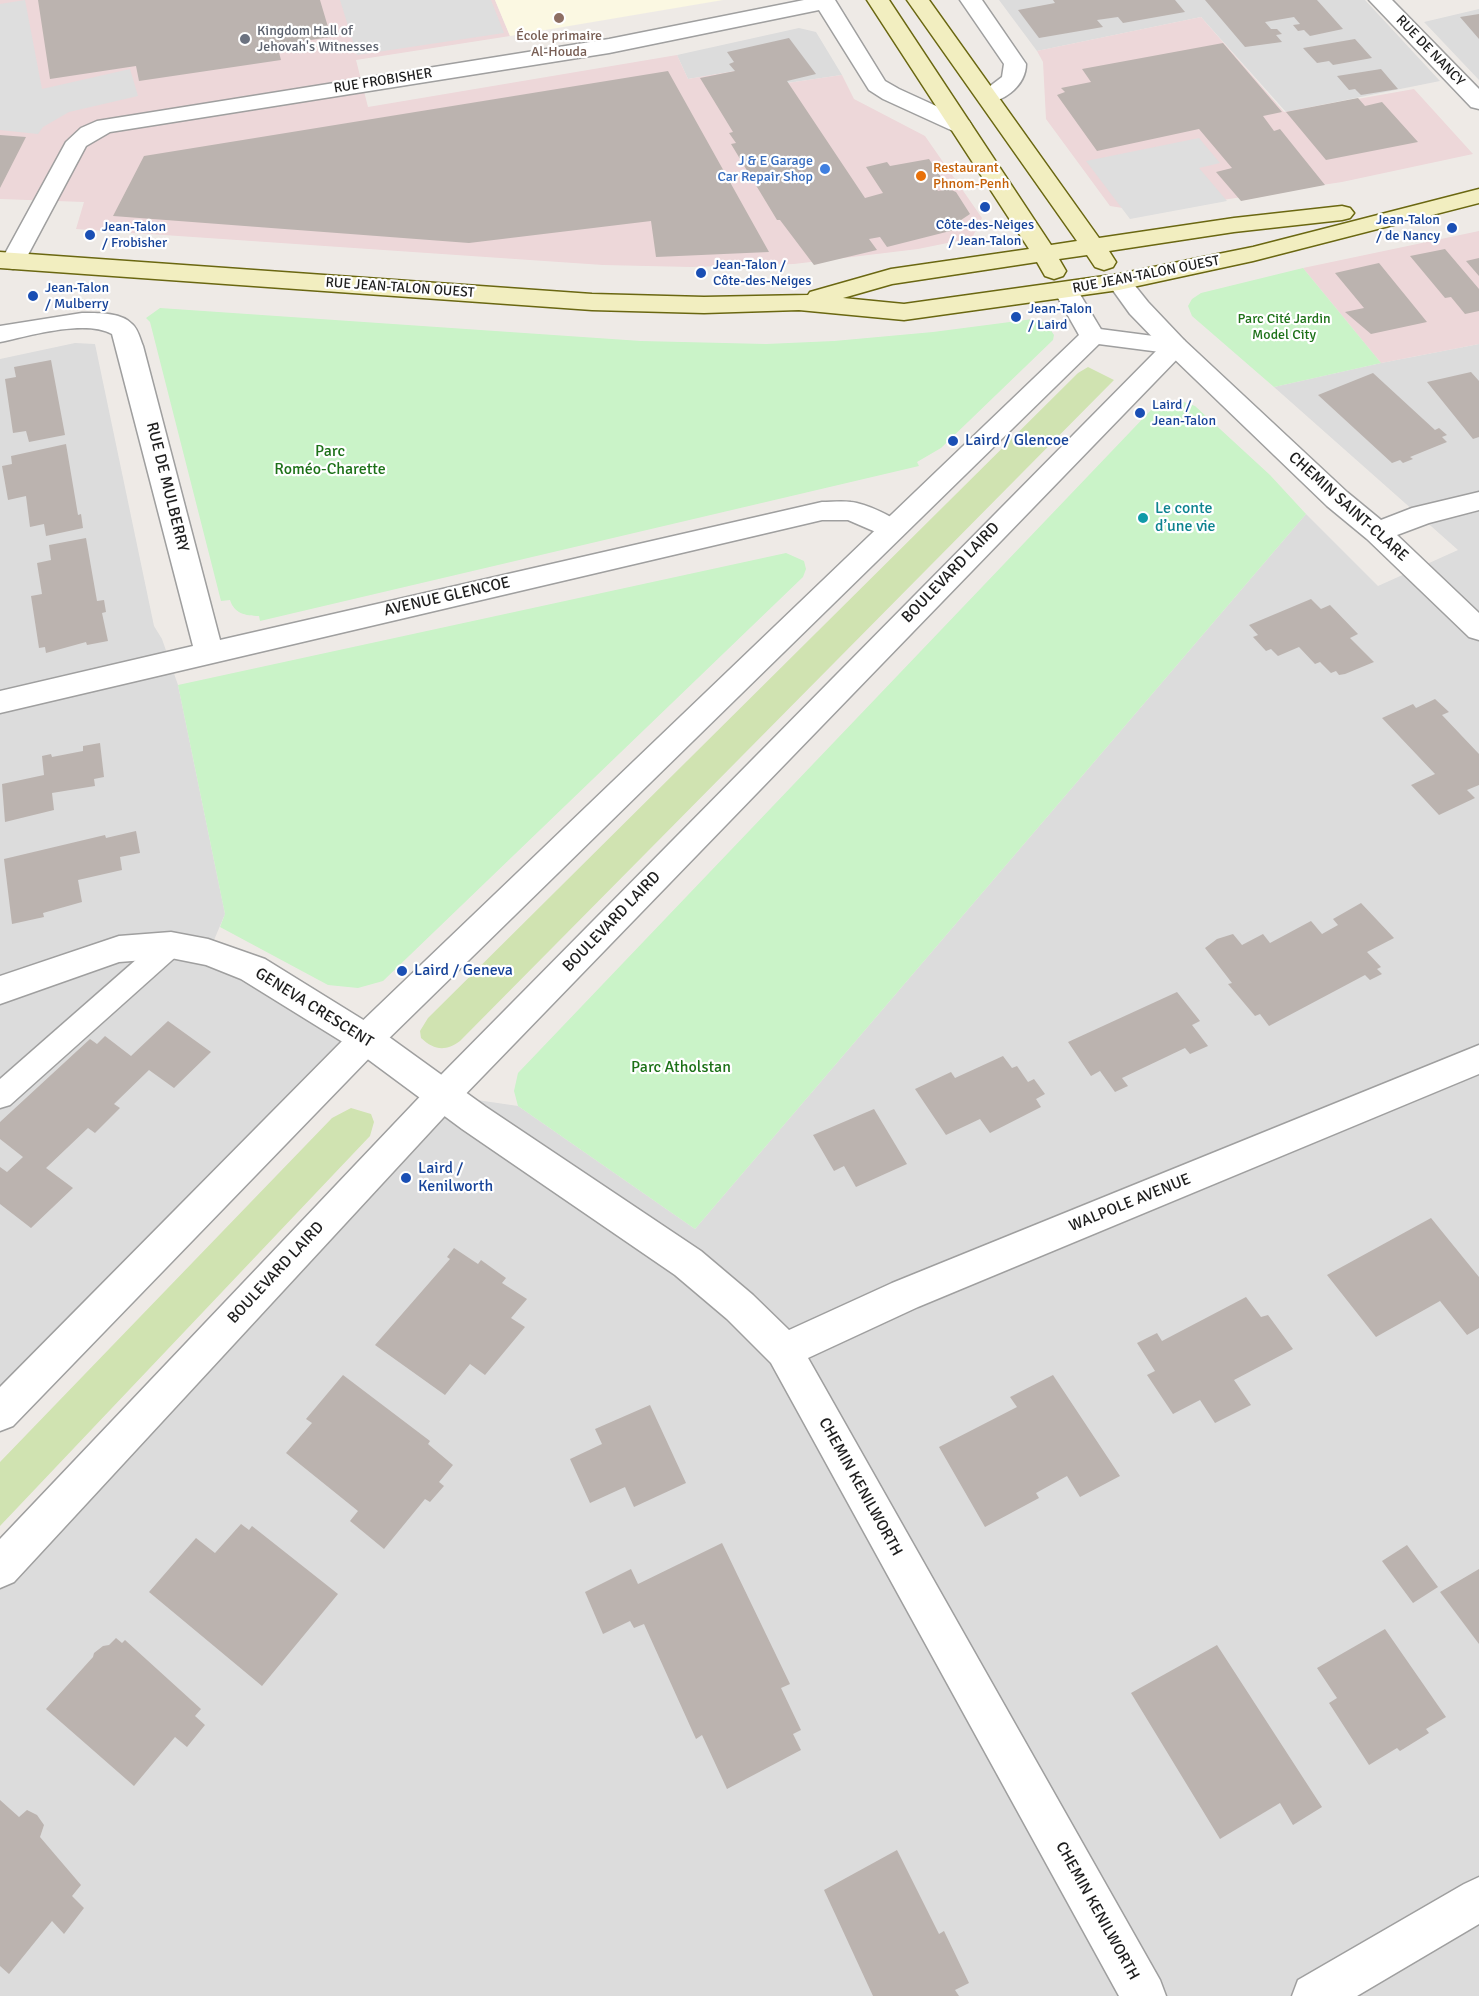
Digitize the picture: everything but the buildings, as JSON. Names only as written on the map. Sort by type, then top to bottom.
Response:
[{"type":"main road","points":[[878,0],[1066,291]]},
{"type":"main road","points":[[918,0],[1119,282]]},
{"type":"main road","name":"RUE JEAN-TALON OUEST","points":[[799,302],[891,277],[1234,225],[1479,196]]},
{"type":"main road","name":"RUE JEAN-TALON OUEST","points":[[6,261],[592,302],[695,305],[799,302],[904,312],[1119,282],[1253,254],[1451,201]]},
{"type":"street","points":[[971,0],[1015,64],[1014,76],[1010,81],[988,96]]},
{"type":"street","name":"RUE DE NANCY","points":[[1380,0],[1479,102]]},
{"type":"street","points":[[825,1],[877,85],[891,94],[961,126]]},
{"type":"street","name":"RUE FROBISHER","points":[[6,261],[74,147],[89,133],[105,126],[609,46],[825,1]]},
{"type":"street","points":[[1119,282],[1139,308],[1175,346]]},
{"type":"street","points":[[1066,291],[1092,336]]},
{"type":"street","name":"RUE DE MULBERRY","points":[[0,334],[85,321],[108,321],[118,324],[126,333],[209,653]]},
{"type":"street","points":[[1092,336],[1175,346]]},
{"type":"street","points":[[0,1413],[366,1039],[1092,336]]},
{"type":"street","name":"CHEMIN SAINT-CLARE","points":[[1092,336],[1155,366],[1216,385]]},
{"type":"street","name":"BOULEVARD LAIRD","points":[[0,1568],[443,1095],[1175,346]]},
{"type":"street","name":"CHEMIN SAINT-CLARE","points":[[1175,346],[1350,512],[1377,532],[1479,630]]},
{"type":"street","points":[[1377,532],[1422,515],[1479,501]]},
{"type":"street","name":"AVENUE GLENCOE","points":[[0,702],[822,510],[842,509],[861,513],[892,529]]},
{"type":"street","name":"GENEVA CRESCENT","points":[[0,990],[119,949],[171,945],[208,952],[253,969],[366,1039],[443,1095]]},
{"type":"street","name":"WALPOLE AVENUE","points":[[784,1351],[905,1295],[1479,1059]]},
{"type":"street","name":"CHEMIN KENILWORTH","points":[[443,1095],[688,1263],[740,1307],[784,1351],[1144,1996]]},
{"type":"street","points":[[1314,1996],[1479,1899]]},
{"type":"lane","points":[[0,1096],[171,945]]},
{"type":"shaded area","points":[[0,0],[495,0],[510,36],[356,60],[368,107],[677,55],[688,79],[735,71],[753,88],[842,75],[854,99],[925,136],[982,218],[972,238],[918,249],[794,264],[691,267],[603,265],[76,229],[84,202],[0,199]]},
{"type":"shaded area","points":[[25,0],[42,89],[130,69],[138,96],[69,112],[43,127],[38,134],[0,130],[0,4]]},
{"type":"shaded area","points":[[340,0],[491,0],[504,33],[357,55]]},
{"type":"shaded area","name":"École primaire Al-Houda","points":[[495,0],[723,0],[510,36]]},
{"type":"shaded area","points":[[999,0],[1365,0],[1440,81],[1286,112],[1201,17],[1037,51]]},
{"type":"shaded area","points":[[1479,9],[1479,80],[1424,22]]},
{"type":"shaded area","points":[[1201,17],[1284,112],[1414,89],[1473,154],[1342,182],[1176,207],[1135,210],[1110,206],[1046,119],[1043,62],[1037,51]]},
{"type":"shaded area","points":[[799,28],[816,32],[842,75],[753,88],[735,71],[688,79],[677,55]]},
{"type":"shaded area","points":[[1199,138],[1220,163],[1199,168],[1227,201],[1130,219],[1086,161]]},
{"type":"shaded area","points":[[1479,231],[1479,344],[1381,363],[1303,268]]},
{"type":"shaded area","points":[[75,343],[95,344],[154,626],[162,639],[178,685],[225,914],[209,952],[366,1039],[0,1413],[0,359]]},
{"type":"shaded area","points":[[1479,344],[1479,1996],[0,1996],[0,1568],[443,1095],[518,1106],[695,1229],[1306,514],[1378,586],[1458,550],[1274,387]]},
{"type":"green space","name":"Parc Cité Jardin Model City","points":[[1303,268],[1381,363],[1274,387],[1192,316],[1188,306],[1192,299],[1201,293]]},
{"type":"green space","name":"Parc Roméo-Charette","points":[[160,308],[641,341],[766,344],[834,341],[933,332],[1033,319],[1046,323],[1054,335],[1053,340],[941,448],[917,462],[919,466],[260,621],[259,616],[237,611],[230,600],[221,601],[150,322],[146,318]]},
{"type":"green space","points":[[1088,367],[1114,380],[460,1041],[449,1047],[440,1048],[430,1045],[421,1038],[420,1031],[428,1018],[1078,373]]},
{"type":"green space","name":"Parc Atholstan","points":[[1184,402],[1195,406],[1270,475],[1306,514],[695,1229],[518,1106],[514,1091],[518,1073],[1152,409],[1168,403]]},
{"type":"green space","points":[[786,553],[804,561],[806,569],[803,577],[383,981],[358,988],[328,985],[220,927],[225,914],[178,685]]},
{"type":"green space","points":[[351,1108],[371,1114],[374,1122],[370,1136],[0,1526],[0,1462],[332,1118]]},
{"type":"place","name":"École primaire Al-Houda","points":[[559,18]]},
{"type":"place","name":"Kingdom Hall of Jehovah's Witnesses","points":[[245,39]]},
{"type":"place","name":"J & E Garage Car Repair Shop","points":[[825,169]]},
{"type":"place","name":"Restaurant Phnom-Penh","points":[[921,176]]},
{"type":"place","name":"Côte-des-Neiges / Jean-Talon","points":[[985,207]]},
{"type":"place","name":"Jean-Talon / de Nancy","points":[[1452,228]]},
{"type":"place","name":"Jean-Talon / Frobisher","points":[[90,235]]},
{"type":"place","name":"Jean-Talon / Côte-des-Neiges","points":[[701,273]]},
{"type":"place","name":"Jean-Talon / Mulberry","points":[[33,296]]},
{"type":"place","name":"Jean-Talon / Laird","points":[[1016,317]]},
{"type":"place","name":"Laird / Jean-Talon","points":[[1140,413]]},
{"type":"place","name":"Laird / Glencoe","points":[[953,441]]},
{"type":"place","name":"Le conte d’une vie","points":[[1143,518]]},
{"type":"place","name":"Laird / Geneva","points":[[402,971]]},
{"type":"place","name":"Laird / Kenilworth","points":[[406,1178]]}]
